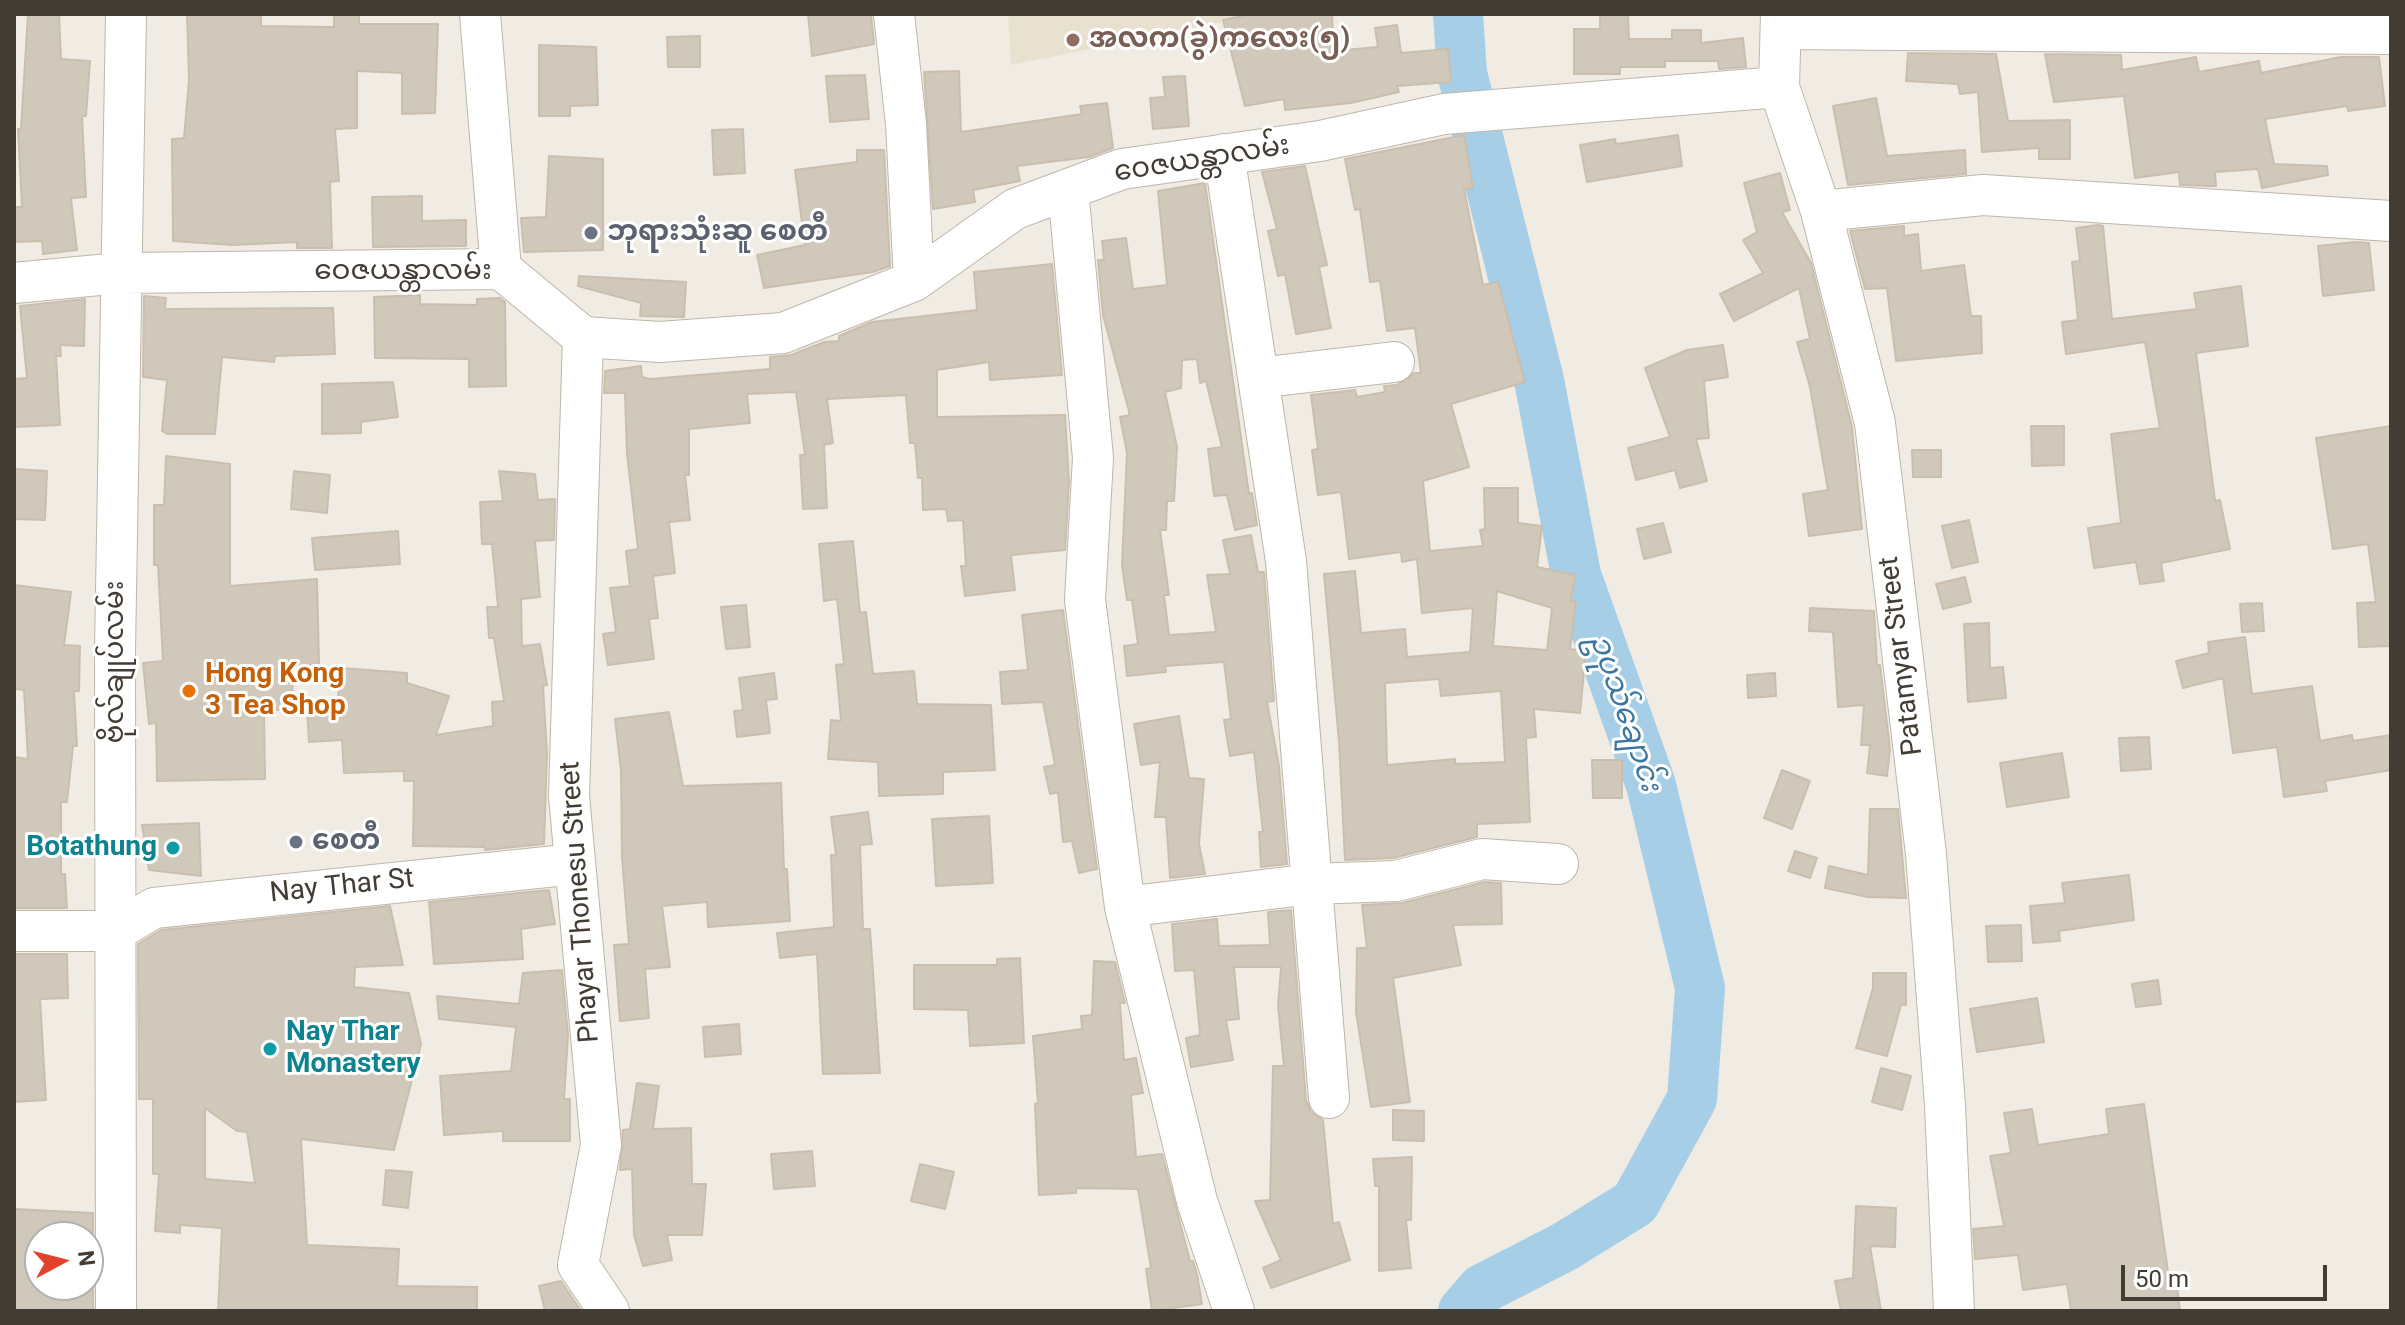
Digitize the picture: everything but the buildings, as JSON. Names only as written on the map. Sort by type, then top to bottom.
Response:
[{"type":"street","name":"ဗိုလ်ချုပ်လမ်း","points":[[116,1311],[115,931],[120,273],[126,14]]},
{"type":"street","points":[[480,14],[501,269]]},
{"type":"street","points":[[894,14],[906,124],[914,281]]},
{"type":"street","points":[[1781,21],[2391,34]]},
{"type":"street","name":"Patamyar Street","points":[[1781,21],[1779,87],[1821,211],[1875,423],[1926,854],[1945,1105],[1954,1311]]},
{"type":"street","name":"ဝေဇယန္တာလမ်း","points":[[14,283],[120,273],[501,269],[583,337],[660,342],[783,333],[914,281],[1015,209],[1122,169],[1320,141],[1444,114],[1779,87]]},
{"type":"street","points":[[1224,154],[1286,561],[1329,1098]]},
{"type":"street","points":[[1068,189],[1093,458],[1085,600],[1125,907],[1197,1201],[1234,1311]]},
{"type":"street","points":[[1821,211],[1983,195],[2391,221]]},
{"type":"street","name":"Phayar Thonesu Street","points":[[583,337],[569,796],[601,1145],[578,1265],[609,1311]]},
{"type":"street","points":[[1258,378],[1394,362]]},
{"type":"street","points":[[1125,907],[1311,884],[1396,881],[1482,859],[1558,864]]},
{"type":"street","name":"Nay Thar St","points":[[115,931],[154,908],[575,864]]},
{"type":"street","points":[[14,931],[115,931]]},
{"type":"shaded area","name":"အလက(ခွဲ)ကလေး(၅)","points":[[1008,14],[1261,14],[1011,65]]},
{"type":"waterway","name":"ဥပုသ်ချောင်း","points":[[1458,14],[1462,73],[1539,380],[1576,575],[1651,785],[1700,988],[1692,1099],[1635,1203],[1564,1247],[1482,1289],[1463,1311]]},
{"type":"place","name":"အလက(ခွဲ)ကလေး(၅)","points":[[1073,40]]},
{"type":"place","name":"ဘုရားသုံးဆူ စေတီ","points":[[591,233]]},
{"type":"place","name":"Hong Kong 3 Tea Shop","points":[[189,691]]},
{"type":"place","name":"စေတီ","points":[[296,842]]},
{"type":"place","name":"Botathung","points":[[173,848]]},
{"type":"place","name":"Nay Thar Monastery","points":[[270,1049]]}]
